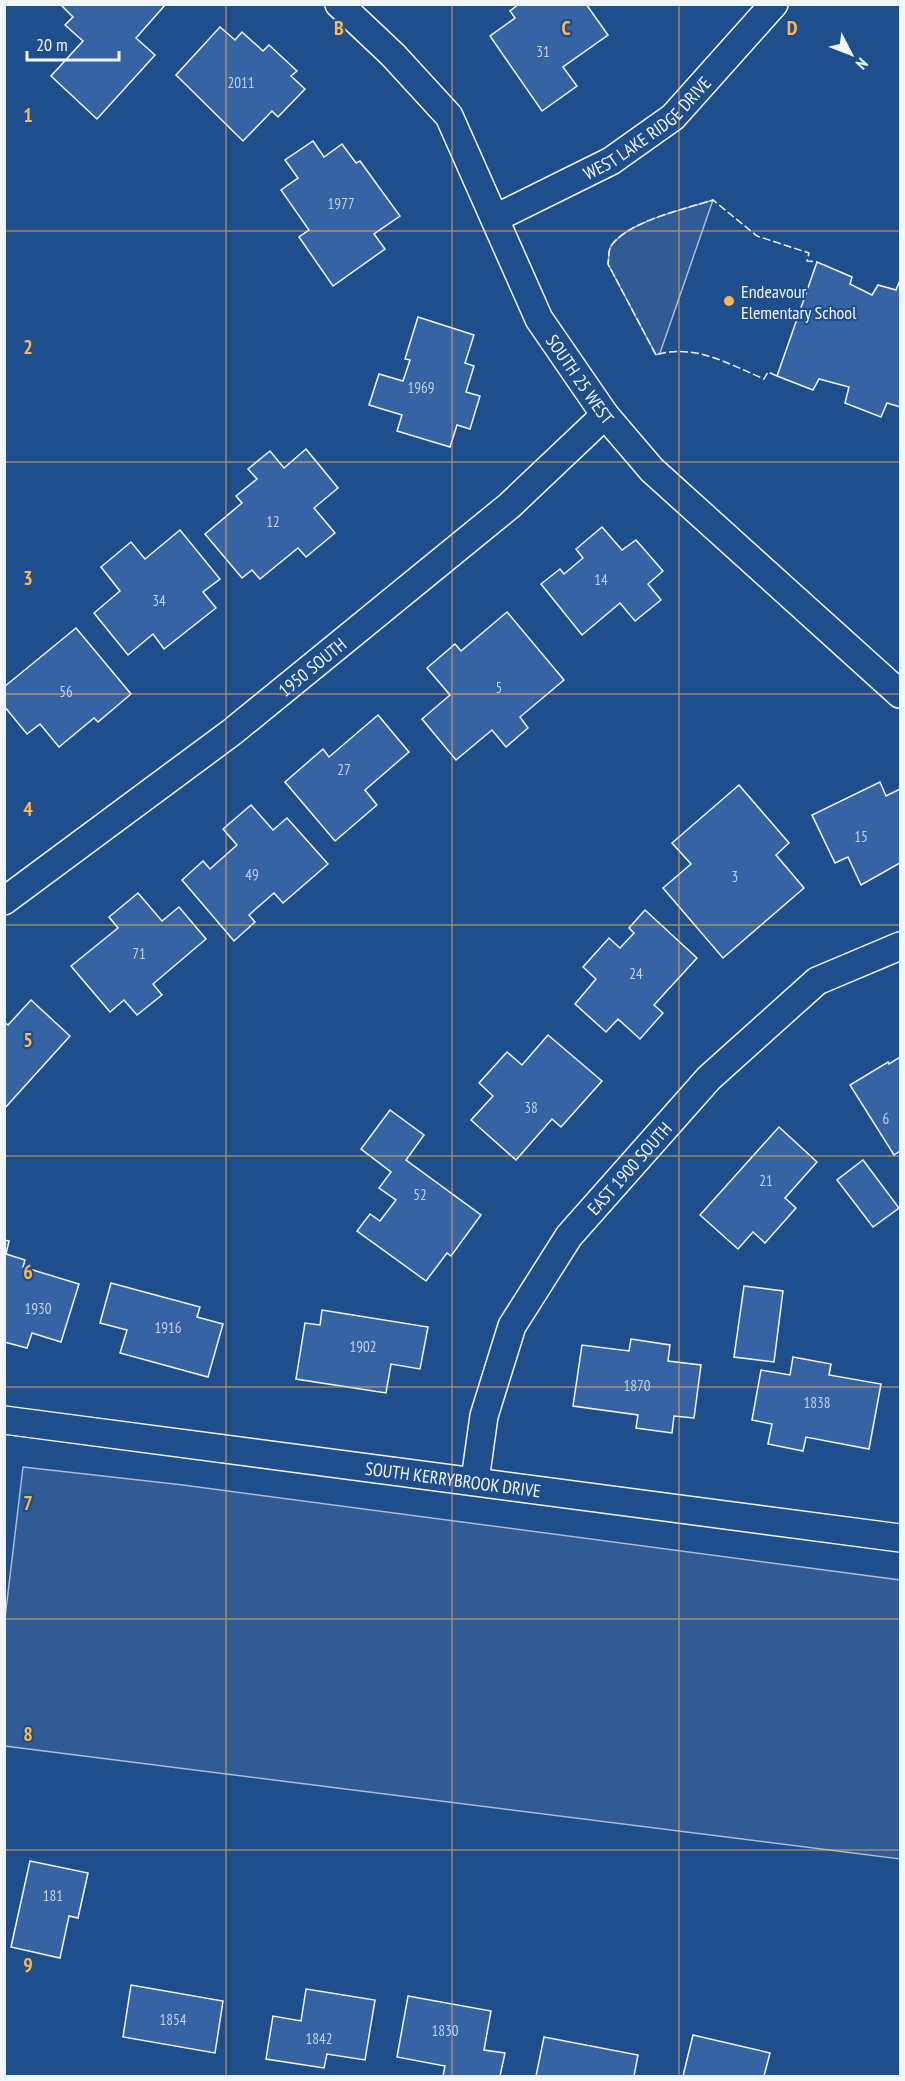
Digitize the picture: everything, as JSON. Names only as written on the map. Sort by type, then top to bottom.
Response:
[{"type":"street","name":"SOUTH 25 WEST","points":[[339,4],[393,54],[449,116],[539,319],[605,415],[652,470],[900,694]]},
{"type":"street","name":"WEST LAKE RIDGE DRIVE","points":[[496,218],[611,161],[673,117],[774,4]]},
{"type":"street","name":"1950 SOUTH","points":[[4,901],[232,732],[509,506],[605,415]]},
{"type":"street","name":"EAST 1900 SOUTH","points":[[475,1480],[484,1416],[512,1326],[568,1236],[709,1078],[817,981],[900,946]]},
{"type":"street","name":"SOUTH KERRYBROOK DRIVE","points":[[4,1420],[475,1480],[900,1538]]},
{"type":"shaded area","points":[[713,200],[660,353],[656,355],[608,264],[610,248],[619,237],[644,223]]},
{"type":"shaded area","points":[[23,1467],[183,1485],[900,1580],[900,1859],[5,1746],[5,1618]]},
{"type":"building","points":[[60,4],[166,4],[136,38],[155,55],[97,119],[51,76],[83,41],[65,25],[73,17]]},
{"type":"building","points":[[519,4],[586,4],[608,35],[563,67],[577,86],[542,111],[490,36],[515,18],[510,11]]},
{"type":"building","points":[[220,27],[235,40],[242,32],[263,51],[269,45],[297,71],[291,76],[305,89],[278,117],[272,111],[243,141],[176,75]]},
{"type":"building","points":[[313,141],[324,157],[342,144],[356,163],[360,161],[400,216],[374,234],[385,249],[333,286],[299,237],[309,230],[281,190],[298,178],[285,160]]},
{"type":"building","name":"Endeavour Elementary School","points":[[817,262],[852,277],[850,284],[872,295],[878,285],[896,290],[900,280],[900,407],[887,403],[881,417],[845,403],[849,387],[819,379],[813,390],[777,376]]},
{"type":"building","points":[[418,317],[474,335],[465,363],[474,366],[466,392],[480,396],[470,429],[457,425],[450,447],[397,431],[402,415],[369,405],[379,374],[403,381],[410,360],[405,359]]},
{"type":"building","points":[[306,449],[338,488],[314,508],[335,533],[306,557],[298,548],[260,579],[252,570],[242,578],[205,534],[242,503],[236,496],[257,479],[248,469],[270,451],[284,468]]},
{"type":"building","points":[[602,527],[622,550],[636,540],[663,571],[648,584],[661,600],[635,621],[620,603],[582,635],[541,584],[560,569],[564,574],[583,558],[576,549]]},
{"type":"building","points":[[180,530],[220,579],[203,592],[216,608],[164,649],[153,634],[128,655],[94,613],[120,591],[101,567],[131,542],[145,559]]},
{"type":"building","points":[[507,612],[564,680],[520,717],[528,728],[506,747],[492,730],[456,760],[422,719],[450,695],[427,668],[455,644],[461,651]]},
{"type":"building","points":[[76,628],[131,694],[98,722],[94,718],[59,747],[40,724],[27,734],[4,706],[4,687]]},
{"type":"building","points":[[378,715],[409,752],[365,790],[377,805],[335,841],[285,782],[323,749],[329,757]]},
{"type":"building","points":[[880,782],[886,796],[900,789],[900,863],[861,885],[848,857],[835,863],[812,815]]},
{"type":"building","points":[[739,785],[789,843],[776,855],[804,888],[723,958],[663,888],[691,864],[672,843]]},
{"type":"building","points":[[251,805],[273,830],[287,818],[328,864],[283,903],[274,893],[249,915],[255,922],[234,941],[182,880],[203,861],[210,869],[237,845],[223,829]]},
{"type":"building","points":[[138,893],[162,921],[179,907],[206,939],[153,984],[162,995],[137,1015],[124,1000],[110,1012],[71,966],[118,928],[109,917]]},
{"type":"building","points":[[645,910],[697,958],[654,1005],[663,1013],[640,1039],[618,1019],[606,1032],[575,1004],[596,979],[583,967],[609,938],[620,948],[634,933],[629,928]]},
{"type":"building","points":[[31,1000],[70,1036],[4,1109],[4,1022],[8,1025]]},
{"type":"building","points":[[548,1035],[602,1081],[561,1127],[552,1119],[516,1160],[471,1120],[493,1096],[479,1083],[507,1052],[522,1065]]},
{"type":"building","points":[[900,1057],[900,1151],[894,1155],[850,1085]]},
{"type":"building","points":[[390,1110],[424,1135],[406,1160],[481,1215],[451,1256],[447,1253],[426,1281],[357,1231],[370,1214],[380,1221],[396,1200],[379,1188],[391,1172],[361,1149]]},
{"type":"building","points":[[779,1127],[817,1162],[785,1198],[796,1208],[765,1243],[753,1232],[738,1249],[700,1215]]},
{"type":"building","points":[[863,1160],[899,1208],[873,1227],[837,1180]]},
{"type":"building","points":[[4,1240],[9,1241],[6,1254],[25,1260],[23,1267],[79,1284],[61,1342],[32,1333],[27,1348],[4,1342]]},
{"type":"building","points":[[111,1283],[200,1307],[197,1317],[223,1324],[208,1377],[120,1353],[127,1330],[100,1323]]},
{"type":"building","points":[[744,1286],[783,1291],[774,1362],[734,1357]]},
{"type":"building","points":[[322,1310],[428,1327],[420,1369],[391,1364],[386,1393],[296,1379],[305,1323],[320,1325]]},
{"type":"building","points":[[631,1339],[670,1345],[668,1361],[701,1365],[694,1418],[674,1416],[672,1433],[636,1428],[638,1415],[573,1406],[582,1345],[629,1351]]},
{"type":"building","points":[[793,1357],[831,1364],[829,1375],[881,1384],[869,1449],[806,1437],[803,1451],[768,1444],[772,1424],[752,1420],[761,1370],[790,1375]]},
{"type":"building","points":[[30,1861],[88,1873],[78,1918],[69,1916],[60,1958],[11,1947]]},
{"type":"building","points":[[131,1985],[223,2001],[215,2053],[123,2037]]},
{"type":"building","points":[[306,1989],[375,2000],[365,2060],[327,2054],[324,2068],[266,2059],[273,2016],[301,2021]]},
{"type":"building","points":[[408,1996],[491,2011],[484,2050],[505,2053],[500,2076],[443,2076],[445,2066],[397,2057]]},
{"type":"building","points":[[693,2035],[770,2053],[764,2076],[683,2076]]},
{"type":"building","points":[[544,2037],[638,2055],[634,2076],[536,2076]]},
{"type":"fence","points":[[777,376],[768,372],[764,379],[698,353],[670,352],[656,355],[608,264],[610,248],[619,237],[643,223],[713,200],[757,236],[809,253],[807,261],[817,262]]},
{"type":"place","name":"Endeavour Elementary School","points":[[729,301]]}]
